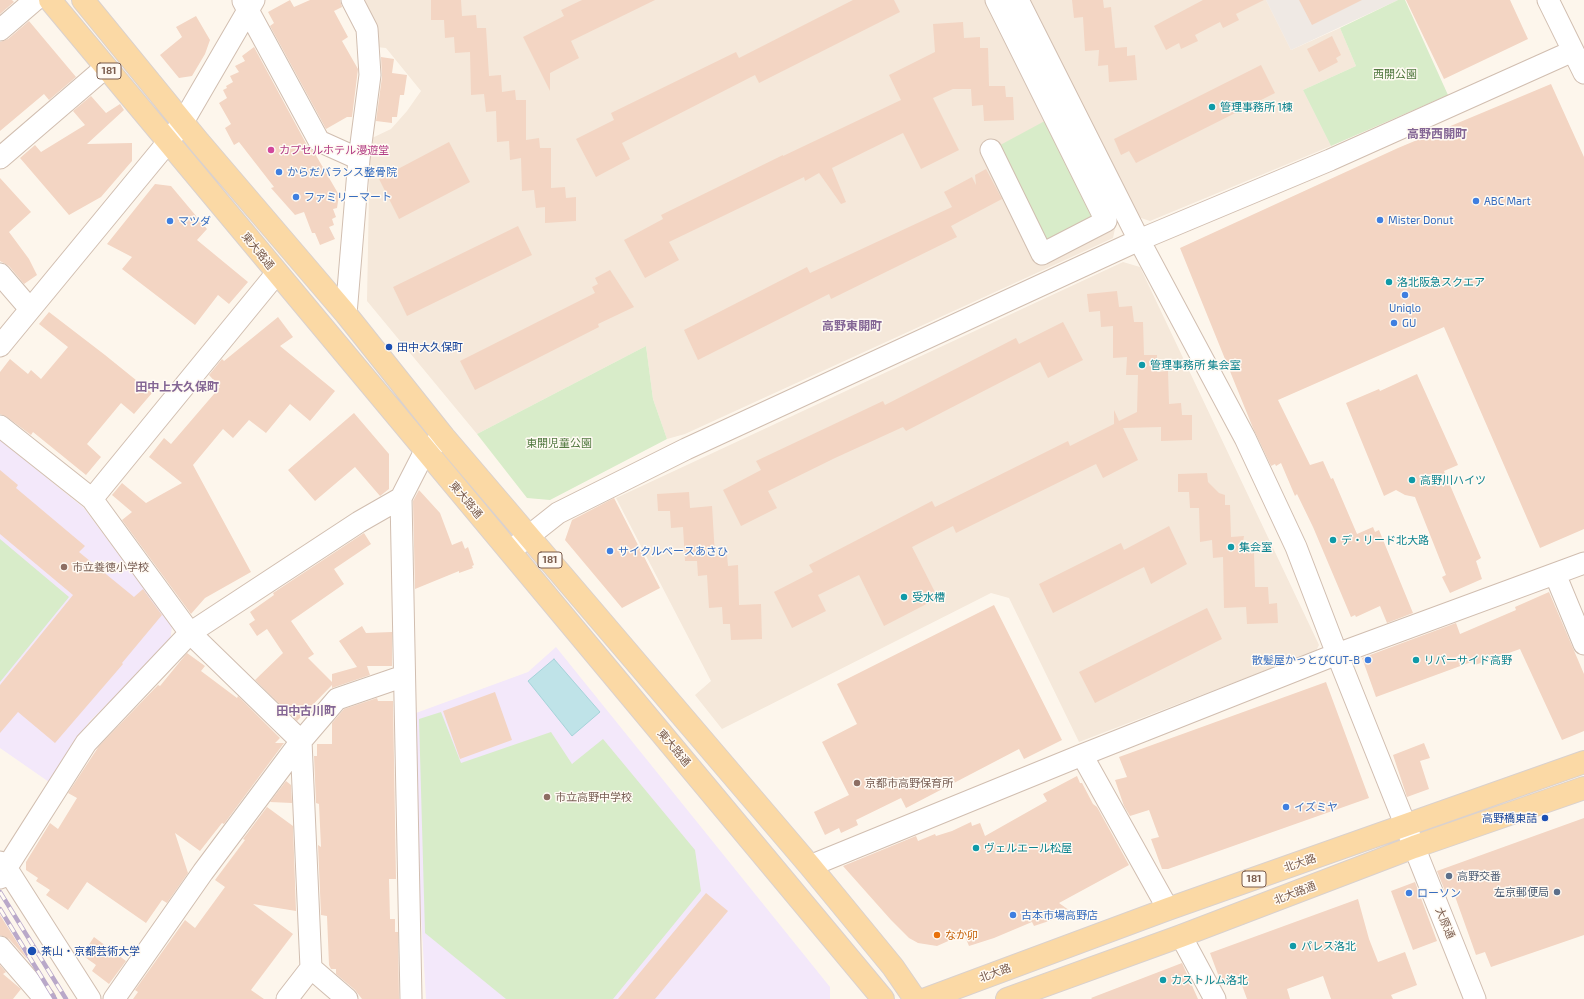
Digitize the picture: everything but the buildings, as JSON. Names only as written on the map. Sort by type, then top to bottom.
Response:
[{"type":"main road","name":"東大路通","points":[[50,0],[276,274],[510,551],[883,999]]},
{"type":"main road","name":"181","points":[[83,0],[183,122],[346,314],[444,436],[810,866],[894,967],[915,999]]},
{"type":"main road","name":"北大路","points":[[926,999],[1168,909],[1584,762]]},
{"type":"main road","name":"北大路通","points":[[1007,999],[1181,936],[1414,847],[1584,788]]},
{"type":"street","points":[[0,30],[36,0]]},
{"type":"street","points":[[346,314],[359,159],[370,75],[367,29],[352,0]]},
{"type":"street","points":[[991,150],[1042,254],[1106,221],[996,0]]},
{"type":"street","name":"大原通","points":[[1018,0],[1139,240],[1245,438],[1296,547],[1405,826],[1470,982],[1475,999]]},
{"type":"street","points":[[1548,0],[1584,73]]},
{"type":"street","points":[[0,346],[183,122],[248,3]]},
{"type":"street","points":[[248,3],[319,141],[359,159]]},
{"type":"street","points":[[510,551],[558,513],[686,449],[1139,240],[1330,160],[1573,51]]},
{"type":"street","points":[[0,158],[106,67]]},
{"type":"street","points":[[0,274],[30,309]]},
{"type":"street","points":[[92,499],[276,274]]},
{"type":"street","points":[[0,426],[92,499],[190,633],[301,741],[311,968],[287,999]]},
{"type":"street","points":[[412,999],[401,498],[425,451],[444,436]]},
{"type":"street","points":[[90,999],[2,870],[86,743],[190,633],[359,522],[401,498]]},
{"type":"street","points":[[810,866],[1082,755],[1337,654],[1584,563]]},
{"type":"street","points":[[1555,574],[1584,644]]},
{"type":"street","points":[[114,999],[203,872],[301,741],[337,699],[404,676]]},
{"type":"street","points":[[1082,755],[1168,909]]},
{"type":"street","points":[[1181,936],[1215,999]]},
{"type":"street","points":[[0,947],[45,999]]},
{"type":"street","points":[[311,968],[347,999]]},
{"type":"shaded area","points":[[365,0],[1005,0],[1116,224],[1113,238],[685,434],[667,439],[653,399],[646,346],[477,434],[367,301],[370,139],[391,129],[407,111],[421,91],[386,48],[376,47]]},
{"type":"shaded area","points":[[1030,0],[1266,0],[1291,50],[1340,28],[1356,66],[1303,90],[1331,146],[1150,221],[1138,217]]},
{"type":"shaded area","points":[[1266,0],[1398,0],[1291,50]]},
{"type":"shaded area","points":[[1123,262],[1140,267],[1319,645],[1316,651],[1079,742],[1009,598],[991,593],[722,729],[695,695],[711,681],[616,498]]},
{"type":"shaded area","name":"市立養徳小学校","points":[[0,440],[84,508],[172,626],[170,643],[90,721],[49,782],[0,748]]},
{"type":"shaded area","name":"市立高野中学校","points":[[556,647],[830,987],[830,999],[426,999],[419,881],[416,713],[528,672]]},
{"type":"green space","name":"西開公園","points":[[1398,0],[1405,0],[1448,95],[1331,146],[1303,90],[1356,66],[1340,28]]},
{"type":"green space","points":[[1054,116],[1106,221],[1042,254],[991,150]]},
{"type":"green space","name":"東開児童公園","points":[[646,346],[653,399],[667,439],[550,500],[527,498],[477,434]]},
{"type":"green space","points":[[0,539],[69,597],[0,682]]},
{"type":"green space","name":"市立高野中学校","points":[[441,712],[461,763],[551,732],[572,764],[603,739],[695,850],[701,891],[613,999],[506,999],[425,933],[419,719]]},
{"type":"water","points":[[554,659],[600,712],[572,736],[528,681]]},
{"type":"railway","points":[[0,892],[66,999]]},
{"type":"railway","points":[[0,909],[55,999]]},
{"type":"place","name":"管理事務所 1棟","points":[[1212,107]]},
{"type":"place","name":"カプセルホテル漫遊堂","points":[[271,150]]},
{"type":"place","name":"からだバランス整骨院","points":[[279,172]]},
{"type":"place","name":"ファミリーマート","points":[[296,197]]},
{"type":"place","name":"ABC Mart","points":[[1476,201]]},
{"type":"place","name":"Mister Donut","points":[[1380,220]]},
{"type":"place","name":"マツダ","points":[[170,221]]},
{"type":"place","name":"洛北阪急スクエア","points":[[1389,282]]},
{"type":"place","name":"Uniqlo","points":[[1405,295]]},
{"type":"place","name":"GU","points":[[1394,323]]},
{"type":"place","name":"田中大久保町","points":[[389,347]]},
{"type":"place","name":"管理事務所 集会室","points":[[1142,365]]},
{"type":"place","name":"高野川ハイツ","points":[[1412,480]]},
{"type":"place","name":"デ・リード北大路","points":[[1333,540]]},
{"type":"place","name":"集会室","points":[[1231,547]]},
{"type":"place","name":"サイクルベースあさひ","points":[[610,551]]},
{"type":"place","name":"市立養徳小学校","points":[[64,567]]},
{"type":"place","name":"受水槽","points":[[904,597]]},
{"type":"place","name":"散髪屋かっとびCUT-B","points":[[1368,660]]},
{"type":"place","name":"リバーサイド高野","points":[[1416,660]]},
{"type":"place","name":"京都市高野保育所","points":[[857,783]]},
{"type":"place","name":"市立高野中学校","points":[[547,797]]},
{"type":"place","name":"イズミヤ","points":[[1286,807]]},
{"type":"place","name":"高野橋東詰","points":[[1545,818]]},
{"type":"place","name":"ヴェルエール松屋","points":[[976,848]]},
{"type":"place","name":"高野交番","points":[[1449,876]]},
{"type":"place","name":"左京郵便局","points":[[1557,892]]},
{"type":"place","name":"ローソン","points":[[1409,893]]},
{"type":"place","name":"古本市場高野店","points":[[1013,915]]},
{"type":"place","name":"なか卯","points":[[937,935]]},
{"type":"place","name":"パレス洛北","points":[[1293,946]]},
{"type":"place","name":"茶山・京都芸術大学","points":[[32,951]]},
{"type":"place","name":"カストルム洛北","points":[[1163,980]]},
{"type":"district","name":"高野西開町","points":[[1437,134]]},
{"type":"district","name":"高野東開町","points":[[852,326]]},
{"type":"district","name":"田中上大久保町","points":[[177,387]]},
{"type":"district","name":"田中古川町","points":[[306,711]]}]
